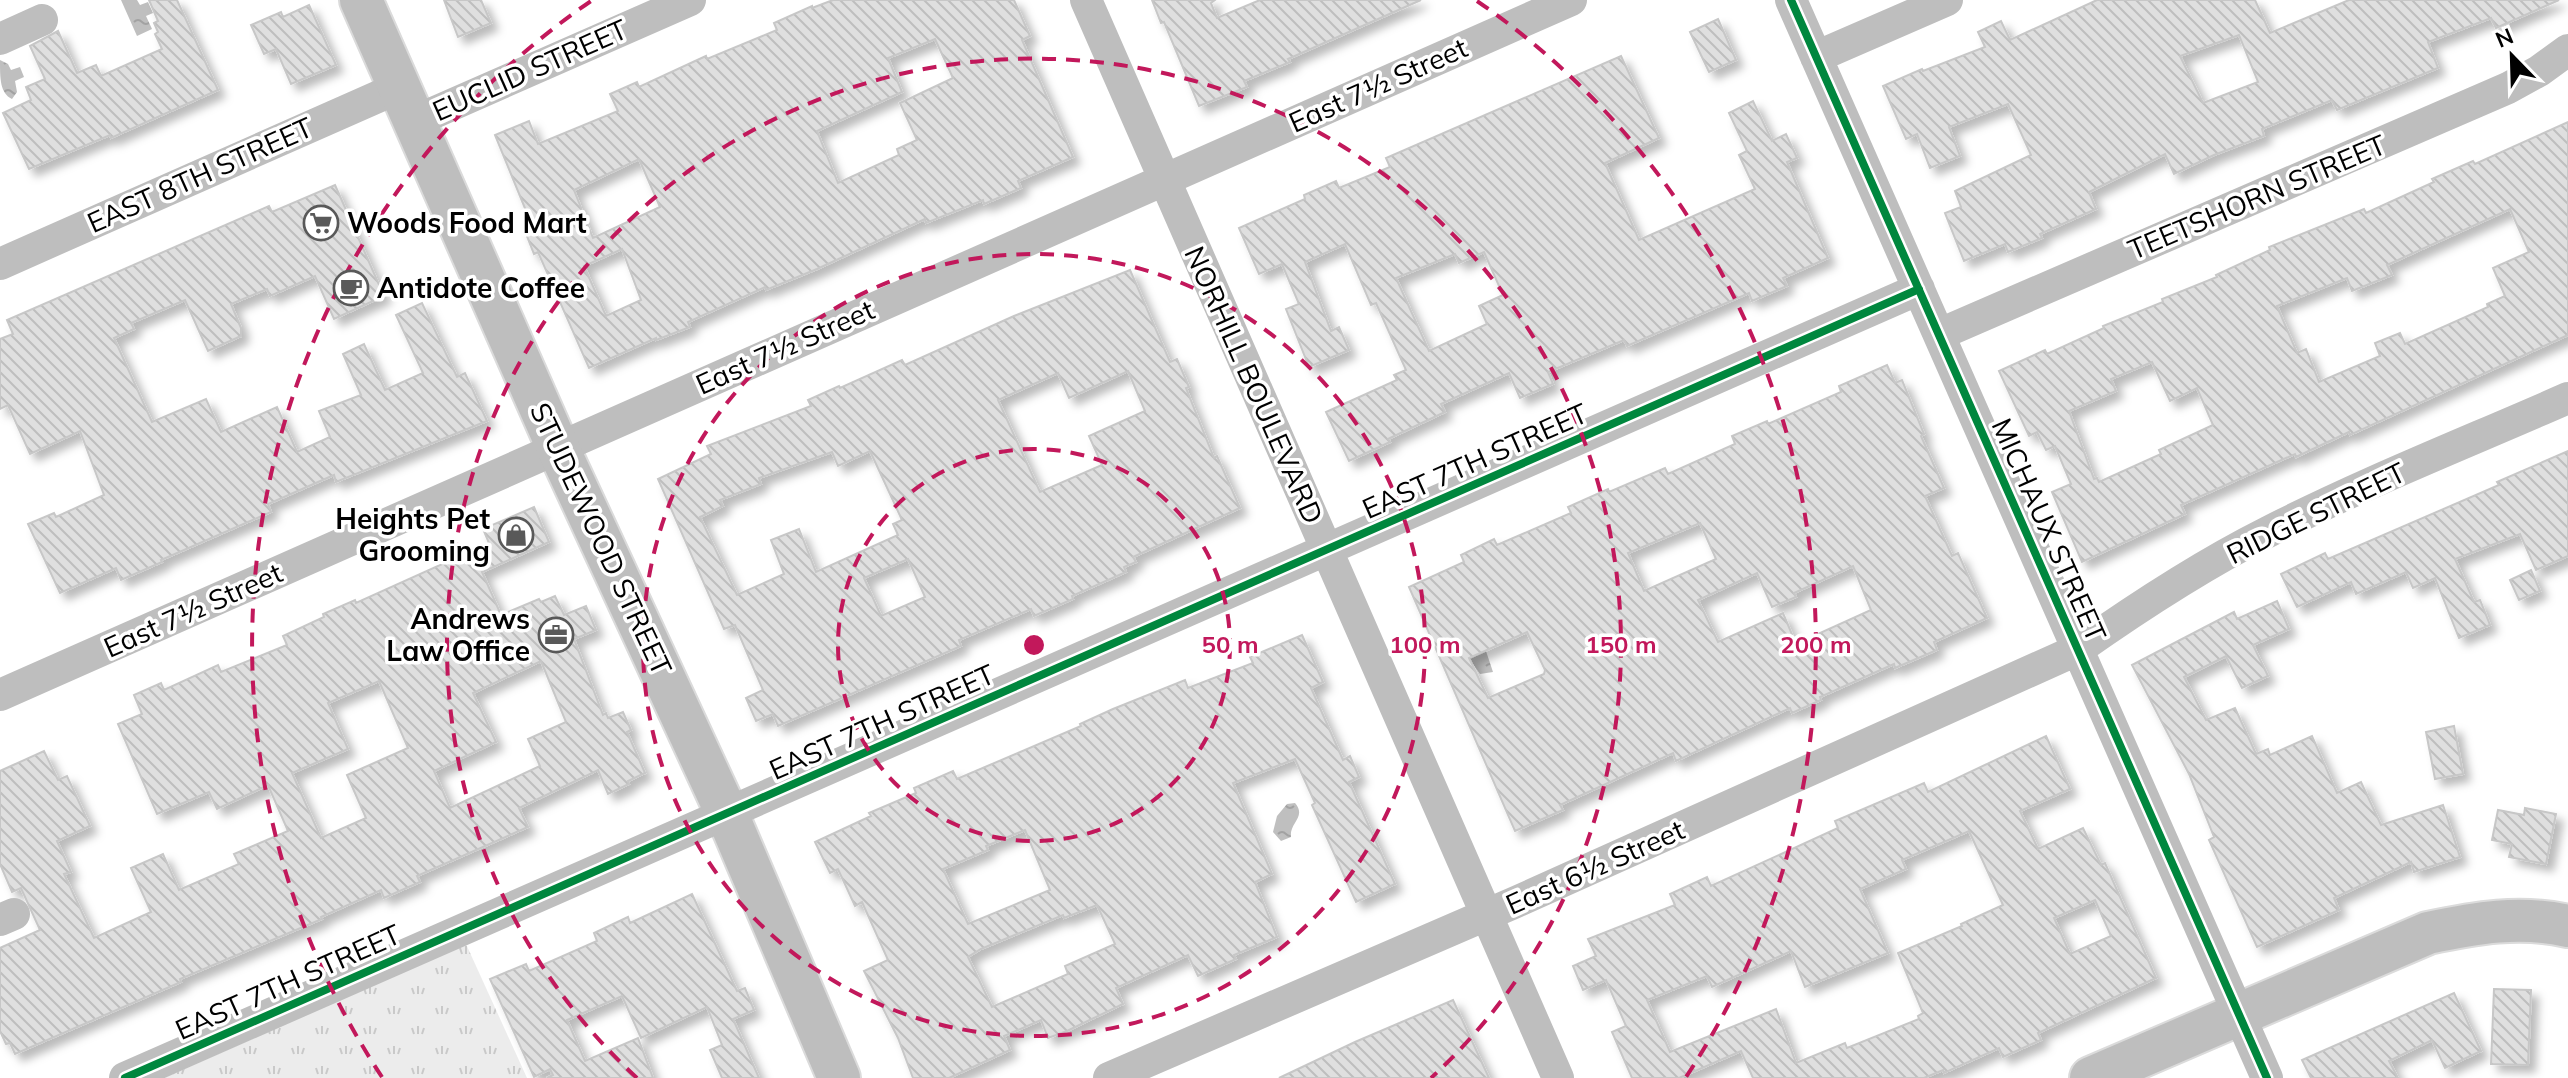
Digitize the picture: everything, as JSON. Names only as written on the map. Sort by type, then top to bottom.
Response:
[{"type":"main road","name":"STUDEWOOD STREET","points":[[361,0],[558,448],[727,814],[839,1078]]},
{"type":"main road","points":[[2091,1078],[2233,999],[2428,933],[2509,919],[2568,926]]},
{"type":"street","name":"EUCLID STREET","points":[[407,104],[690,0]]},
{"type":"street","name":"NORHILL BOULEVARD","points":[[1086,0],[1558,1078]]},
{"type":"street","name":"East 7½ Street","points":[[0,695],[1571,0]]},
{"type":"street","name":"MICHAUX STREET","points":[[1791,0],[2267,1078]]},
{"type":"street","points":[[1816,57],[1947,0]]},
{"type":"street","points":[[0,39],[42,20]]},
{"type":"street","name":"TEETSHORN STREET","points":[[1940,334],[2508,88],[2568,50]]},
{"type":"street","name":"EAST 8TH STREET","points":[[0,264],[407,104]]},
{"type":"street","name":"EAST 7TH STREET","points":[[125,1078],[1919,289]]},
{"type":"street","name":"RIDGE STREET","points":[[2077,650],[2160,595],[2266,533],[2568,398]]},
{"type":"street","name":"East 6½ Street","points":[[1109,1078],[1486,916],[2077,650]]},
{"type":"green space","points":[[466,944],[527,1078],[164,1078]]},
{"type":"water","points":[[121,0],[137,0],[140,5],[148,2],[153,13],[146,16],[152,29],[137,36]]},
{"type":"water","points":[[0,60],[8,64],[11,70],[20,67],[24,77],[15,81],[17,92],[12,99],[3,89]]},
{"type":"water","points":[[1479,644],[1485,648],[1493,672],[1480,674],[1473,664],[1459,670]]},
{"type":"water","points":[[1295,803],[1299,812],[1291,837],[1281,841],[1273,832],[1277,816],[1287,804]]},
{"type":"building","points":[[149,0],[177,0],[218,90],[111,138],[110,135],[29,169],[3,113],[31,100],[26,87],[45,79],[30,46],[58,31],[77,73],[96,65],[101,76],[162,49],[155,34],[158,32],[154,23],[158,21]]},
{"type":"building","points":[[444,0],[481,0],[491,23],[458,37]]},
{"type":"building","points":[[833,0],[1014,0],[1030,36],[1022,40],[1073,157],[1018,181],[1021,188],[926,223],[925,219],[817,269],[766,290],[765,287],[688,322],[690,327],[656,338],[589,368],[538,252],[534,254],[523,226],[531,223],[495,135],[529,121],[538,144],[618,111],[610,94],[637,82],[639,87],[706,56],[707,59],[777,30],[774,23]],"holes":[[[935,39],[953,78],[900,103],[917,140],[897,149],[899,155],[838,183],[817,131],[902,92],[888,58]],[[639,159],[660,207],[593,238],[574,190]],[[622,249],[641,300],[606,316],[584,266]]]},
{"type":"building","points":[[1152,0],[1215,0],[1211,3],[1217,18],[1260,0],[1421,0],[1288,59],[1290,62],[1244,81],[1247,87],[1199,106]]},
{"type":"building","points":[[2097,0],[2255,0],[2270,33],[2349,0],[2559,0],[2496,28],[2491,18],[2428,42],[2438,68],[2337,110],[2332,100],[2262,129],[2264,136],[2174,174],[2165,154],[2089,192],[2096,209],[2040,234],[2042,238],[2008,252],[2005,244],[1964,261],[1945,213],[1961,207],[1955,191],[2031,155],[2008,104],[1949,127],[1960,156],[1930,168],[1917,134],[1906,139],[1883,86],[1985,47],[1978,32],[2001,21],[2010,40]],"holes":[[[2239,35],[2258,82],[2203,103],[2180,56]]]},
{"type":"building","points":[[309,5],[336,65],[291,84],[276,49],[264,54],[251,25],[281,12],[283,17]]},
{"type":"building","points":[[1718,19],[1736,60],[1709,72],[1690,32]]},
{"type":"building","points":[[1621,56],[1659,138],[1605,163],[1639,240],[1755,189],[1739,155],[1747,151],[1729,113],[1753,101],[1772,141],[1786,134],[1797,158],[1787,162],[1828,258],[1783,278],[1787,286],[1752,301],[1749,293],[1627,346],[1624,340],[1548,372],[1553,384],[1520,398],[1509,373],[1441,404],[1445,412],[1349,461],[1326,412],[1397,380],[1394,375],[1406,370],[1376,303],[1371,305],[1345,244],[1305,262],[1331,331],[1339,327],[1349,350],[1309,367],[1286,309],[1299,304],[1282,264],[1259,274],[1239,228],[1305,199],[1304,195],[1336,181],[1339,188],[1390,167],[1386,158]],"holes":[[[1484,252],[1503,295],[1479,306],[1487,324],[1429,351],[1396,278],[1455,254],[1459,263]]]},
{"type":"building","points":[[2568,122],[2568,335],[2350,435],[2349,432],[2296,457],[2295,454],[2181,505],[2185,514],[2082,562],[2052,492],[2071,484],[2055,446],[2046,450],[2037,432],[2029,436],[1999,371],[2045,350],[2047,354],[2103,326],[2163,302],[2162,299],[2217,277],[2270,250],[2269,247],[2364,209],[2366,213],[2434,182],[2432,179],[2473,161],[2475,164]],"holes":[[[2510,209],[2529,252],[2493,268],[2505,296],[2487,304],[2488,307],[2405,344],[2400,333],[2375,343],[2380,356],[2319,382],[2306,349],[2297,353],[2277,306],[2347,278],[2352,291],[2392,275],[2387,265]],[[2152,362],[2170,401],[2197,388],[2213,425],[2159,450],[2161,454],[2099,482],[2097,478],[2094,479],[2069,411],[2116,391],[2111,379]]]},
{"type":"building","points":[[335,185],[384,296],[334,319],[315,276],[270,296],[267,289],[231,304],[241,336],[208,351],[185,300],[131,323],[134,329],[114,338],[152,422],[206,399],[221,432],[277,407],[297,452],[330,437],[319,411],[361,395],[343,354],[364,344],[385,390],[423,373],[396,315],[422,303],[457,377],[465,373],[487,421],[336,482],[334,475],[268,504],[271,512],[121,580],[116,568],[60,593],[28,524],[54,513],[56,517],[104,495],[80,431],[30,454],[8,405],[0,409],[0,339],[13,334],[7,320],[269,206],[272,212]]},
{"type":"building","points":[[1130,270],[1170,362],[1177,359],[1214,458],[1217,456],[1240,508],[1133,557],[1136,562],[1124,567],[1126,572],[1072,596],[1073,599],[1034,616],[1031,609],[959,640],[961,646],[778,726],[773,714],[756,721],[746,698],[763,690],[735,625],[724,629],[658,479],[711,454],[707,446],[811,406],[808,400],[839,386],[902,360],[905,365],[1014,316]],"holes":[[[1128,371],[1145,411],[1089,436],[1102,465],[1040,492],[998,400],[1058,373],[1069,398]],[[870,451],[902,520],[893,524],[898,535],[816,572],[799,529],[771,540],[784,574],[737,595],[700,517],[723,506],[720,500],[761,484],[759,478],[832,452],[838,466]],[[908,559],[925,597],[881,616],[864,578]]]},
{"type":"building","points":[[1887,365],[1895,383],[1902,380],[1924,434],[1921,436],[1944,488],[1925,496],[1952,556],[1958,553],[1987,618],[1934,642],[1937,650],[1895,668],[1894,664],[1792,713],[1790,708],[1676,761],[1673,753],[1560,805],[1563,810],[1515,831],[1409,587],[1464,562],[1461,555],[1494,539],[1497,545],[1571,513],[1568,507],[1608,489],[1609,492],[1665,468],[1668,474],[1735,444],[1732,436],[1841,392],[1839,386]],"holes":[[[1700,523],[1716,559],[1644,591],[1628,553]],[[1853,566],[1871,610],[1796,644],[1783,613],[1718,642],[1698,600],[1757,573],[1772,607],[1796,597],[1794,593]],[[1527,632],[1545,670],[1544,674],[1488,698],[1469,658]]]},
{"type":"building","points":[[2568,451],[2568,556],[2536,570],[2520,534],[2455,559],[2474,602],[2480,600],[2490,625],[2459,638],[2435,578],[2413,588],[2406,572],[2356,594],[2351,582],[2297,607],[2281,574],[2325,553],[2328,559],[2499,485],[2497,482]]},
{"type":"building","points":[[534,507],[549,542],[482,572],[501,615],[539,599],[541,602],[555,596],[564,615],[586,606],[596,630],[574,639],[603,715],[606,713],[608,718],[623,712],[631,730],[627,732],[645,773],[608,794],[598,770],[519,808],[528,827],[417,876],[420,882],[384,898],[381,890],[15,1054],[0,1031],[0,948],[40,930],[21,888],[12,892],[0,864],[0,771],[44,751],[58,780],[67,776],[90,826],[57,841],[71,872],[64,874],[94,938],[151,912],[131,868],[163,854],[179,890],[239,864],[234,854],[288,831],[268,785],[217,809],[209,792],[157,814],[118,724],[142,714],[134,695],[161,683],[164,690],[218,665],[221,672],[287,645],[283,636],[324,617],[323,614],[355,600],[356,603],[489,543],[483,529]],"holes":[[[541,661],[566,722],[528,739],[540,766],[450,808],[434,771],[496,742],[473,693]],[[379,681],[408,748],[347,775],[366,818],[321,838],[292,773],[348,749],[328,703]]]},
{"type":"building","points":[[2531,570],[2540,591],[2519,600],[2510,580]]},
{"type":"building","points":[[2277,601],[2289,629],[2253,645],[2268,676],[2242,688],[2226,656],[2184,677],[2206,720],[2235,708],[2256,754],[2268,749],[2270,755],[2312,736],[2337,793],[2361,782],[2381,825],[2443,805],[2460,857],[2414,872],[2411,862],[2334,898],[2339,910],[2257,947],[2209,840],[2214,837],[2189,774],[2132,665],[2234,612],[2237,619]]},
{"type":"building","points":[[1302,635],[1323,682],[1311,688],[1343,760],[1350,756],[1359,777],[1349,782],[1395,884],[1356,902],[1312,805],[1315,803],[1295,759],[1233,783],[1272,874],[1255,882],[1277,937],[1234,955],[1236,959],[1198,976],[1188,955],[1116,988],[1123,1004],[1067,1031],[1048,1038],[1041,1020],[1004,1036],[1010,1050],[949,1078],[913,1078],[898,1038],[864,971],[888,960],[862,902],[855,906],[838,869],[830,873],[815,842],[871,816],[869,813],[916,793],[914,788],[953,771],[957,779],[1185,680],[1188,688],[1253,663],[1250,657]],"holes":[[[1025,830],[1050,890],[968,924],[943,869]],[[1097,905],[1115,944],[1065,966],[1068,974],[992,1007],[968,957],[1063,915],[1064,918]]]},
{"type":"building","points":[[2454,726],[2463,774],[2435,779],[2426,732]]},
{"type":"building","points":[[2046,736],[2070,789],[2020,811],[2038,849],[2083,828],[2101,865],[2105,863],[2156,978],[2038,1033],[2041,1040],[2003,1057],[1999,1048],[1944,1073],[1943,1070],[1924,1078],[1753,1078],[1741,1051],[1679,1078],[1632,1078],[1612,1032],[1626,1026],[1606,980],[1583,990],[1573,966],[1596,956],[1588,939],[1675,905],[1670,894],[1707,877],[1711,886],[1838,828],[1835,821],[1924,783],[1928,792]],"holes":[[[1969,831],[2003,905],[1898,953],[1923,1013],[1918,1016],[1919,1019],[1847,1048],[1845,1043],[1796,1063],[1776,1009],[1670,1052],[1647,1000],[1707,976],[1712,987],[1791,951],[1805,987],[1888,953],[1860,889],[1906,869],[1902,860]],[[2095,900],[2111,936],[2070,954],[2054,918]]]},
{"type":"building","points":[[2525,808],[2556,814],[2546,864],[2509,857],[2512,844],[2492,840],[2498,810],[2524,815]]},
{"type":"building","points":[[692,894],[737,991],[745,988],[754,1010],[733,1019],[759,1078],[722,1078],[710,1050],[722,1045],[707,1007],[641,1038],[622,996],[567,1020],[585,1061],[638,1038],[653,1078],[547,1078],[553,1075],[550,1069],[534,1077],[490,979],[526,964],[529,971],[597,941],[594,933],[628,917],[630,923]]},
{"type":"building","points":[[2494,989],[2531,990],[2528,1065],[2491,1064]]},
{"type":"building","points":[[2454,993],[2481,1051],[2445,1068],[2432,1040],[2389,1061],[2398,1078],[2311,1078],[2302,1060]]},
{"type":"building","points":[[1453,1000],[1489,1078],[1279,1078],[1355,1042]]},
{"type":"cycle path","points":[[1791,0],[2267,1078]]},
{"type":"cycle path","points":[[125,1078],[1919,289]]},
{"type":"place","name":"Woods Food Mart","points":[[321,223]]},
{"type":"place","name":"Antidote Coffee","points":[[351,288]]},
{"type":"place","name":"Heights Pet Grooming","points":[[516,535]]},
{"type":"place","name":"Andrews Law Office","points":[[556,635]]}]
